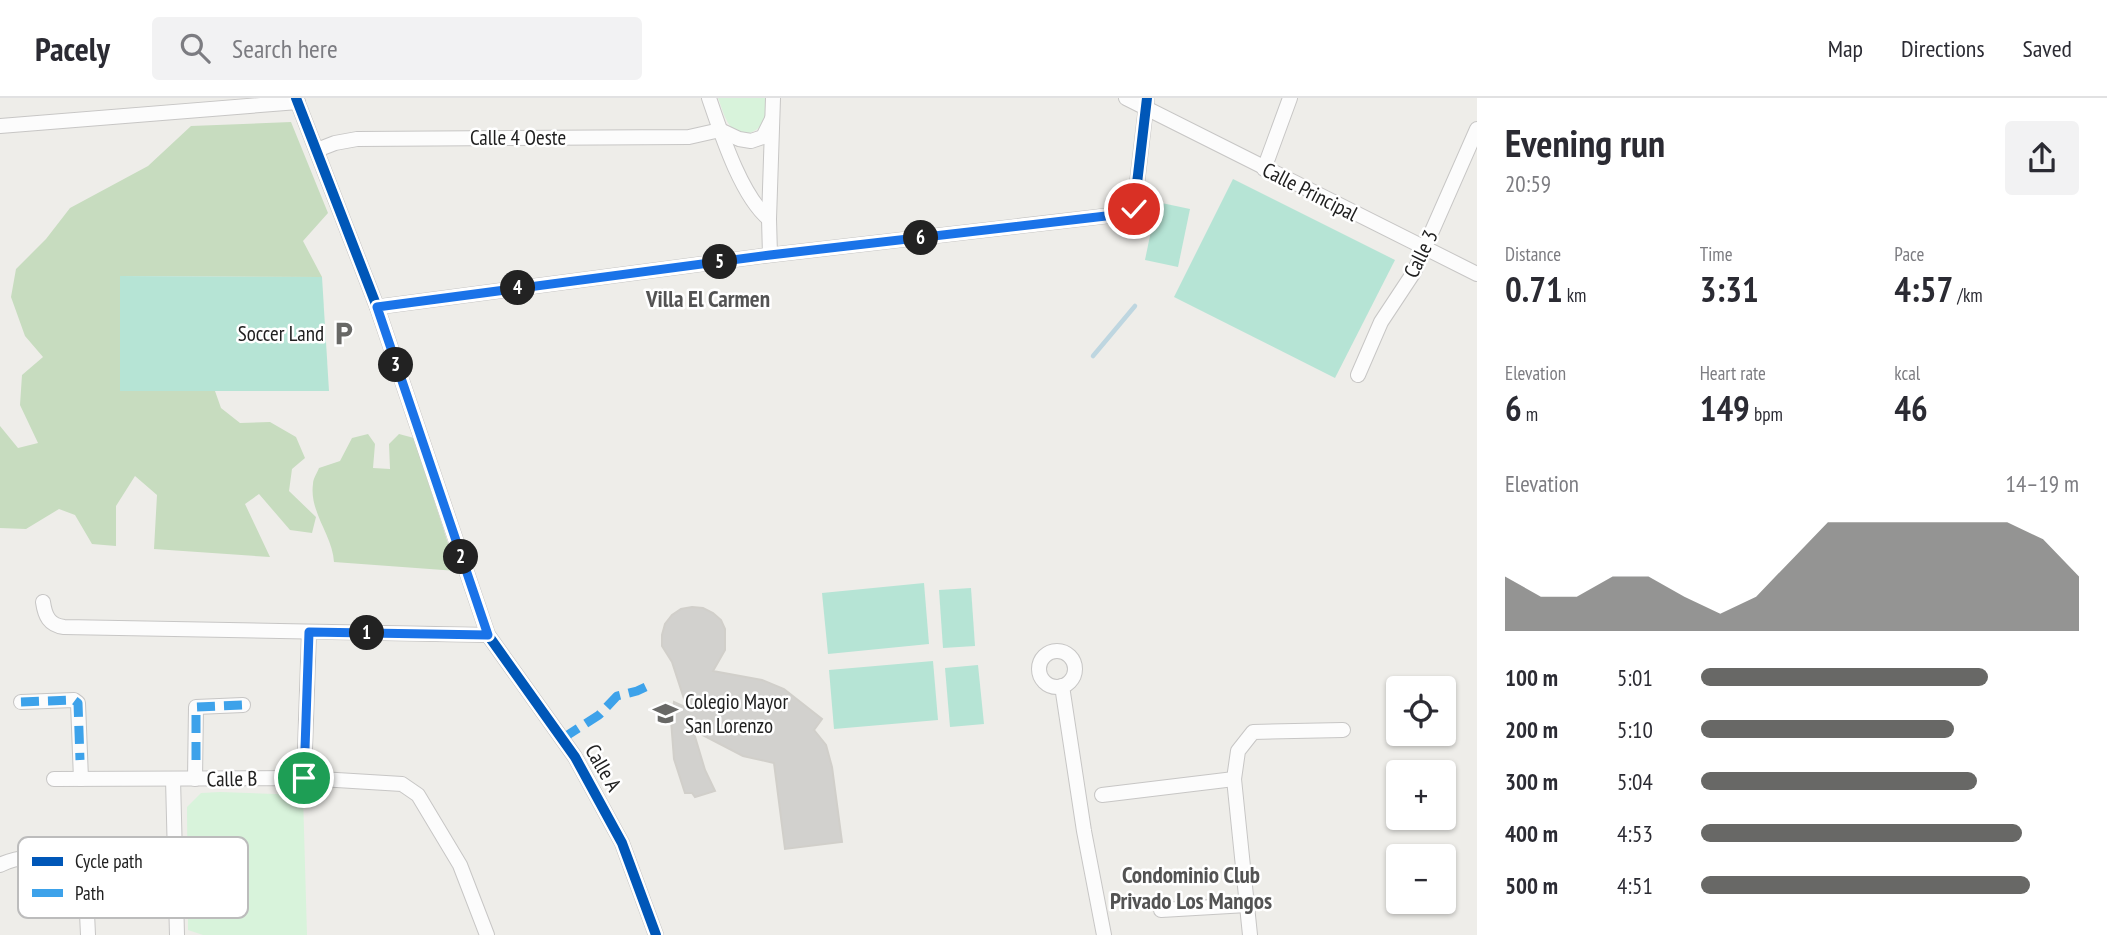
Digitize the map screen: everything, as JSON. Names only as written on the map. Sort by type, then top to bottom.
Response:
[{"type":"street","points":[[709,98],[720,130],[753,202],[769,219]]},
{"type":"street","points":[[770,255],[773,98]]},
{"type":"street","name":"Calle Principal","points":[[1126,98],[1146,103],[1264,169],[1477,274]]},
{"type":"street","points":[[1264,169],[1290,98]]},
{"type":"street","points":[[0,126],[297,100]]},
{"type":"street","name":"Calle A","points":[[297,100],[377,307],[488,635],[575,757],[622,843],[656,935]]},
{"type":"street","points":[[377,307],[770,255],[1123,214],[1134,209],[1146,103]]},
{"type":"street","points":[[720,130],[739,139],[751,141],[762,137],[772,119]]},
{"type":"street","name":"Calle 3","points":[[1358,375],[1381,321],[1414,272],[1477,129]]},
{"type":"street","name":"Calle 4 Oeste","points":[[317,150],[357,138],[689,137],[720,130]]},
{"type":"street","points":[[43,602],[48,619],[64,626],[488,635]]},
{"type":"street","points":[[304,778],[309,632]]},
{"type":"street","points":[[1062,686],[1084,831],[1104,935]]},
{"type":"street","points":[[21,702],[74,700],[78,703],[81,779]]},
{"type":"street","points":[[195,779],[196,707],[243,705]]},
{"type":"street","points":[[1250,935],[1234,779],[1238,751],[1253,732],[1343,730]]},
{"type":"street","name":"Calle B","points":[[54,779],[304,778],[402,784],[418,795],[460,865],[487,935]]},
{"type":"street","points":[[173,779],[175,837]]},
{"type":"street","points":[[1102,795],[1234,779]]},
{"type":"street","points":[[0,865],[10,859],[18,858]]},
{"type":"street","points":[[1161,910],[1247,905]]},
{"type":"green space","points":[[718,98],[765,98],[762,124],[750,133],[736,131],[727,122]]},
{"type":"green space","points":[[291,122],[328,213],[303,241],[322,277],[120,276],[121,391],[215,391],[221,408],[240,423],[270,422],[296,437],[305,458],[292,469],[289,491],[316,517],[312,533],[290,530],[259,494],[245,504],[270,557],[154,549],[157,495],[135,476],[116,506],[116,546],[92,544],[75,515],[59,509],[26,529],[0,528],[0,426],[18,448],[38,443],[20,405],[22,375],[43,357],[25,336],[11,297],[16,269],[46,239],[70,208],[148,166],[191,126]]},
{"type":"green space","points":[[1233,179],[1395,260],[1335,378],[1174,297]]},
{"type":"green space","points":[[1157,202],[1190,209],[1178,267],[1145,260]]},
{"type":"green space","points":[[120,276],[322,277],[329,391],[120,391]]},
{"type":"green space","points":[[368,434],[375,444],[373,468],[390,469],[389,444],[399,434],[414,438],[457,571],[334,562],[330,543],[314,504],[314,480],[319,468],[340,461],[352,438]]},
{"type":"green space","points":[[924,583],[929,644],[828,654],[822,593]]},
{"type":"green space","points":[[971,588],[975,646],[943,648],[939,590]]},
{"type":"green space","points":[[933,661],[938,720],[834,729],[829,670]]},
{"type":"green space","points":[[978,665],[984,724],[950,727],[945,668]]},
{"type":"green space","points":[[201,793],[303,795],[307,935],[203,935],[188,930],[188,918],[248,918],[248,837],[187,837],[187,807]]},
{"type":"building","points":[[692,607],[713,613],[721,620],[725,629],[725,650],[713,671],[762,680],[784,689],[822,719],[814,730],[826,745],[832,767],[842,842],[785,849],[774,763],[743,756],[693,730],[705,770],[715,791],[695,797],[692,793],[685,793],[674,759],[671,720],[674,702],[687,708],[672,662],[662,646],[662,635],[665,624],[672,615],[681,609]]},
{"type":"waterway","points":[[1093,356],[1135,306]]},
{"type":"marked path","points":[[563,738],[599,715],[617,696],[652,684]]},
{"type":"marked path","points":[[21,702],[74,700],[78,703],[80,760]]},
{"type":"marked path","points":[[196,760],[196,707],[243,705]]},
{"type":"cycle path","points":[[296,98],[377,307],[488,635],[575,757],[622,843],[656,935]]},
{"type":"cycle path","points":[[377,307],[770,255],[1123,214],[1134,209],[1147,98]]},
{"type":"place","name":"Soccer Land","points":[[344,334]]},
{"type":"place","name":"Colegio Mayor San Lorenzo","points":[[665,714]]},
{"type":"district","name":"Villa El Carmen","points":[[708,299]]},
{"type":"district","name":"Condominio Club Privado Los Mangos","points":[[1191,888]]},
{"type":"route","points":[[304,778],[309,632],[488,635],[377,307],[770,255],[1123,214],[1134,209]]}]
